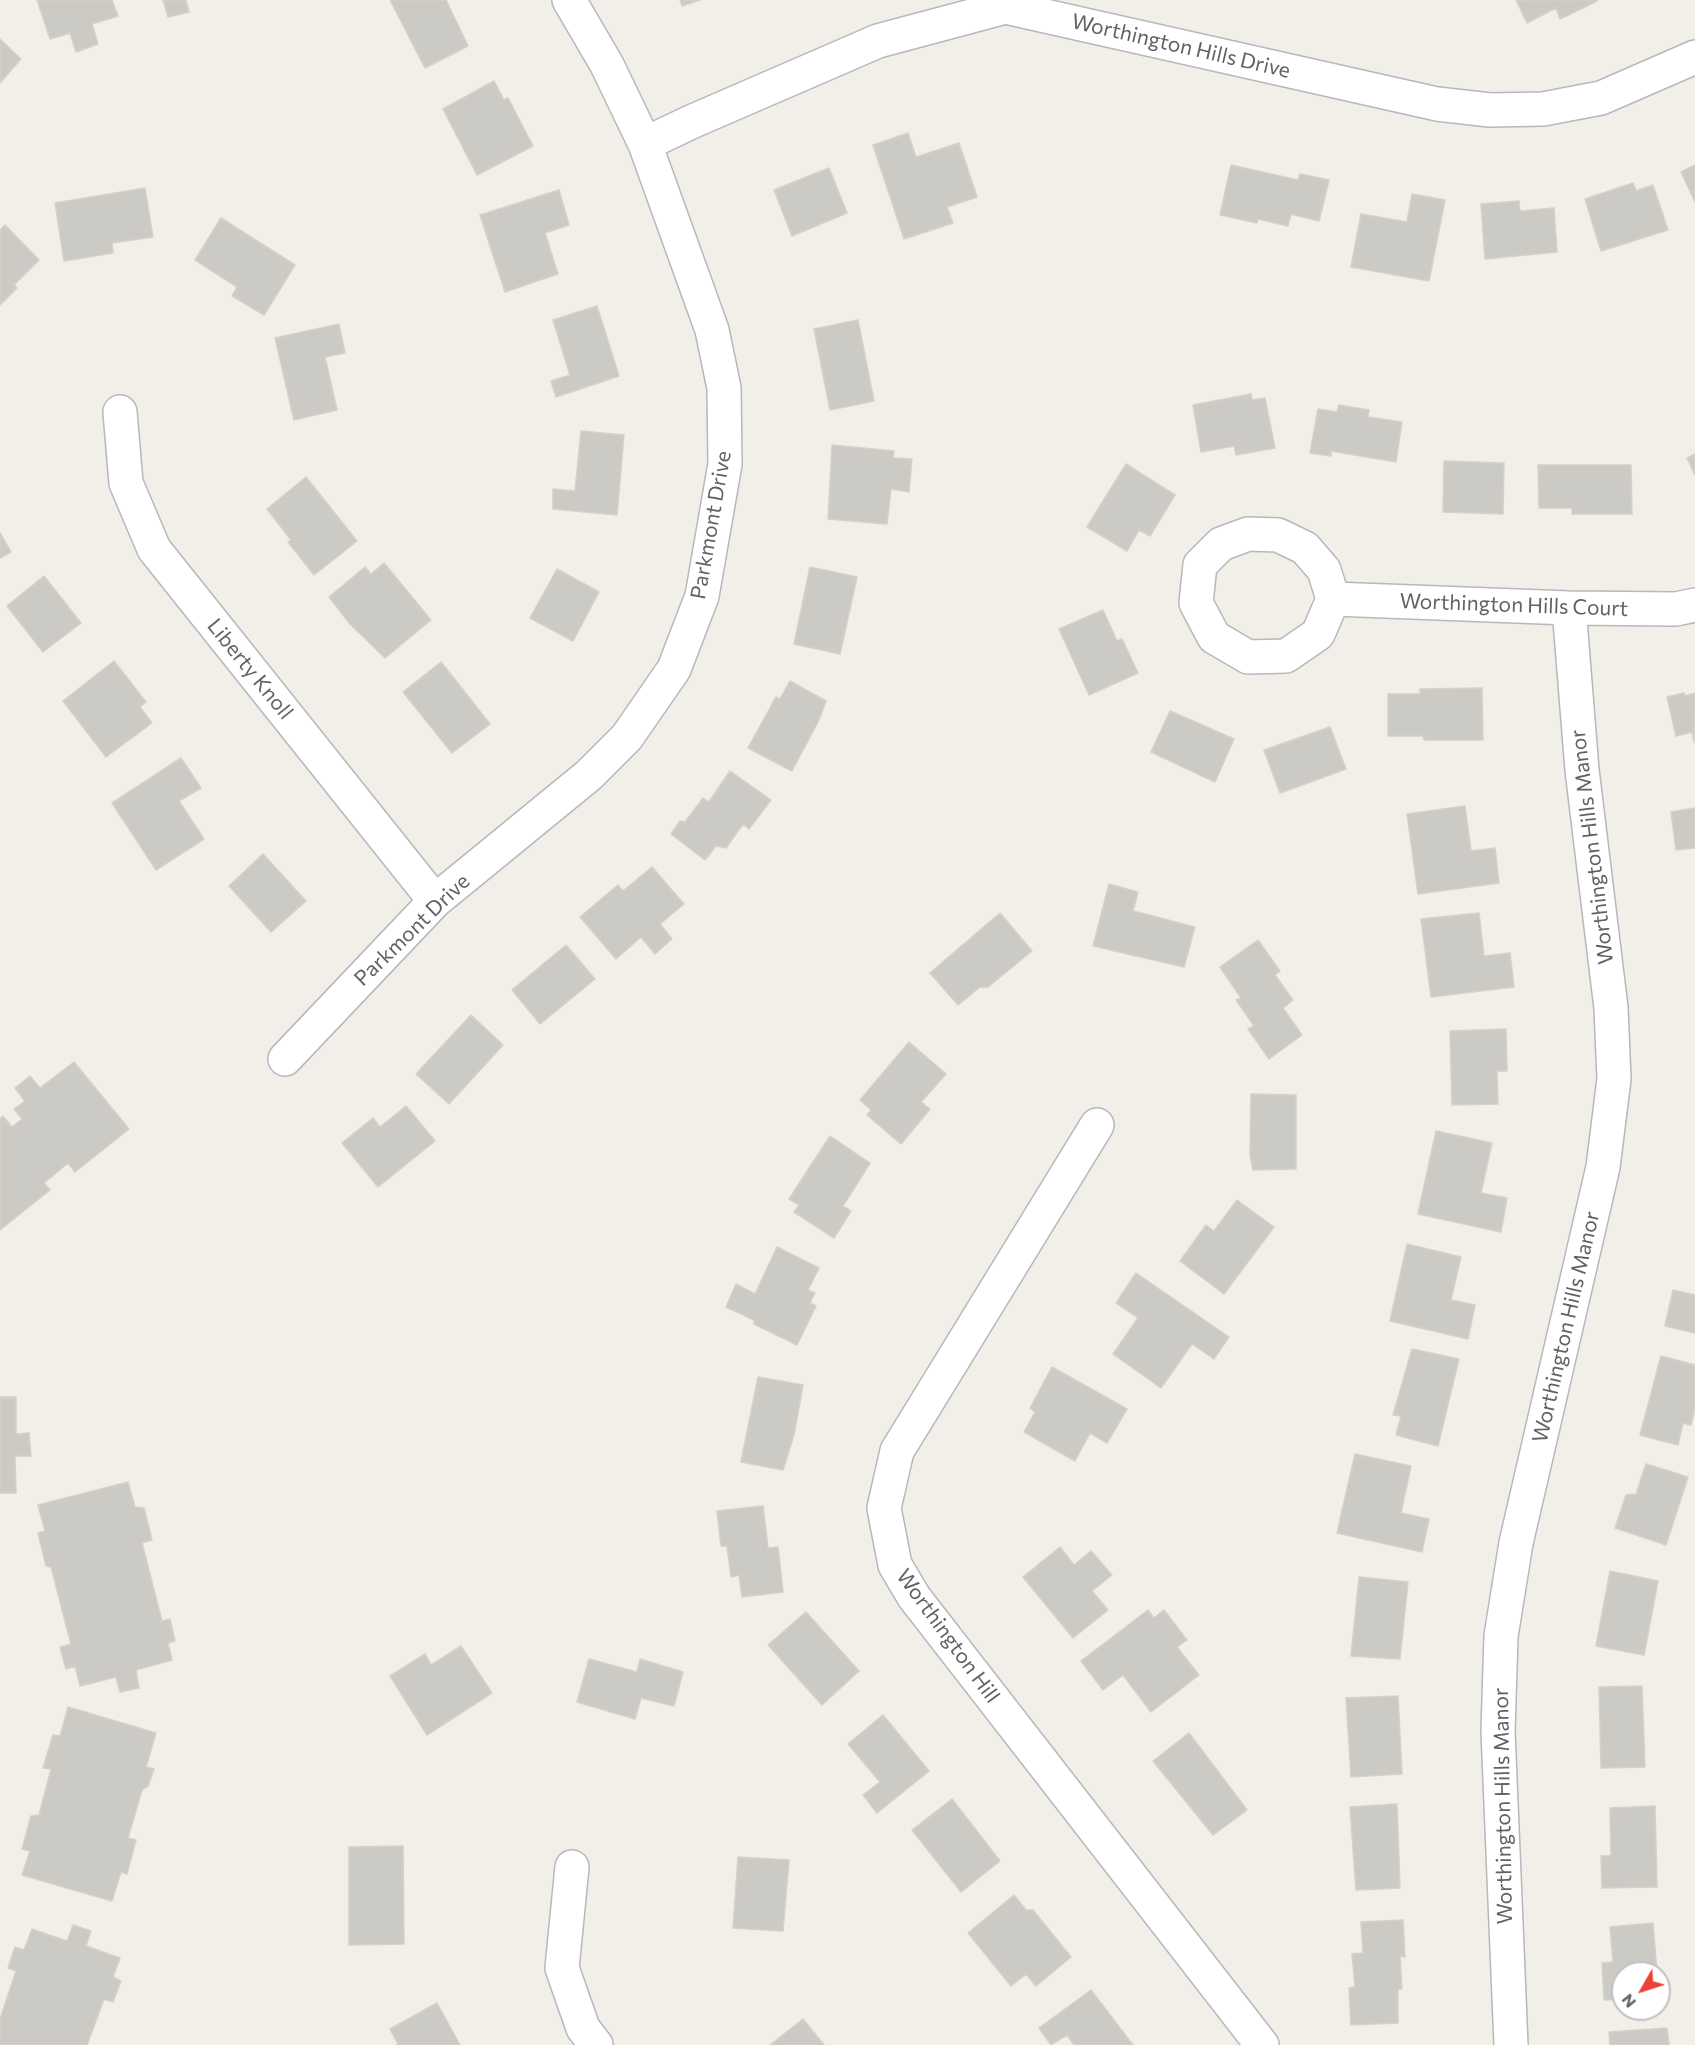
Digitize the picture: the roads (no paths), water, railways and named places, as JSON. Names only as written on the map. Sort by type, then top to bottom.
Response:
[{"type":"street","name":"Parkmont Drive","points":[[285,1059],[435,901],[589,775],[627,737],[674,669],[702,596],[725,464],[724,388],[711,330],[645,144],[607,65],[569,0]]},
{"type":"street","name":"Worthington Hills Drive","points":[[645,144],[878,41],[1005,7],[1437,104],[1490,110],[1543,109],[1601,98],[1695,57]]},
{"type":"street","name":"Liberty Knoll","points":[[120,412],[126,483],[154,549],[435,901]]},
{"type":"street","name":"Worthington Hills Court","points":[[1333,598],[1569,608],[1676,609],[1695,605]]},
{"type":"street","name":"Worthington Hills Manor","points":[[1511,2045],[1498,1731],[1501,1636],[1516,1543],[1603,1167],[1614,1079],[1611,1008],[1582,770],[1569,608]]},
{"type":"street","name":"Worthington Hill","points":[[1097,1125],[897,1451],[884,1508],[895,1565],[914,1597],[1262,2045]]},
{"type":"street","points":[[572,1867],[562,1968],[583,2028],[596,2045]]}]
